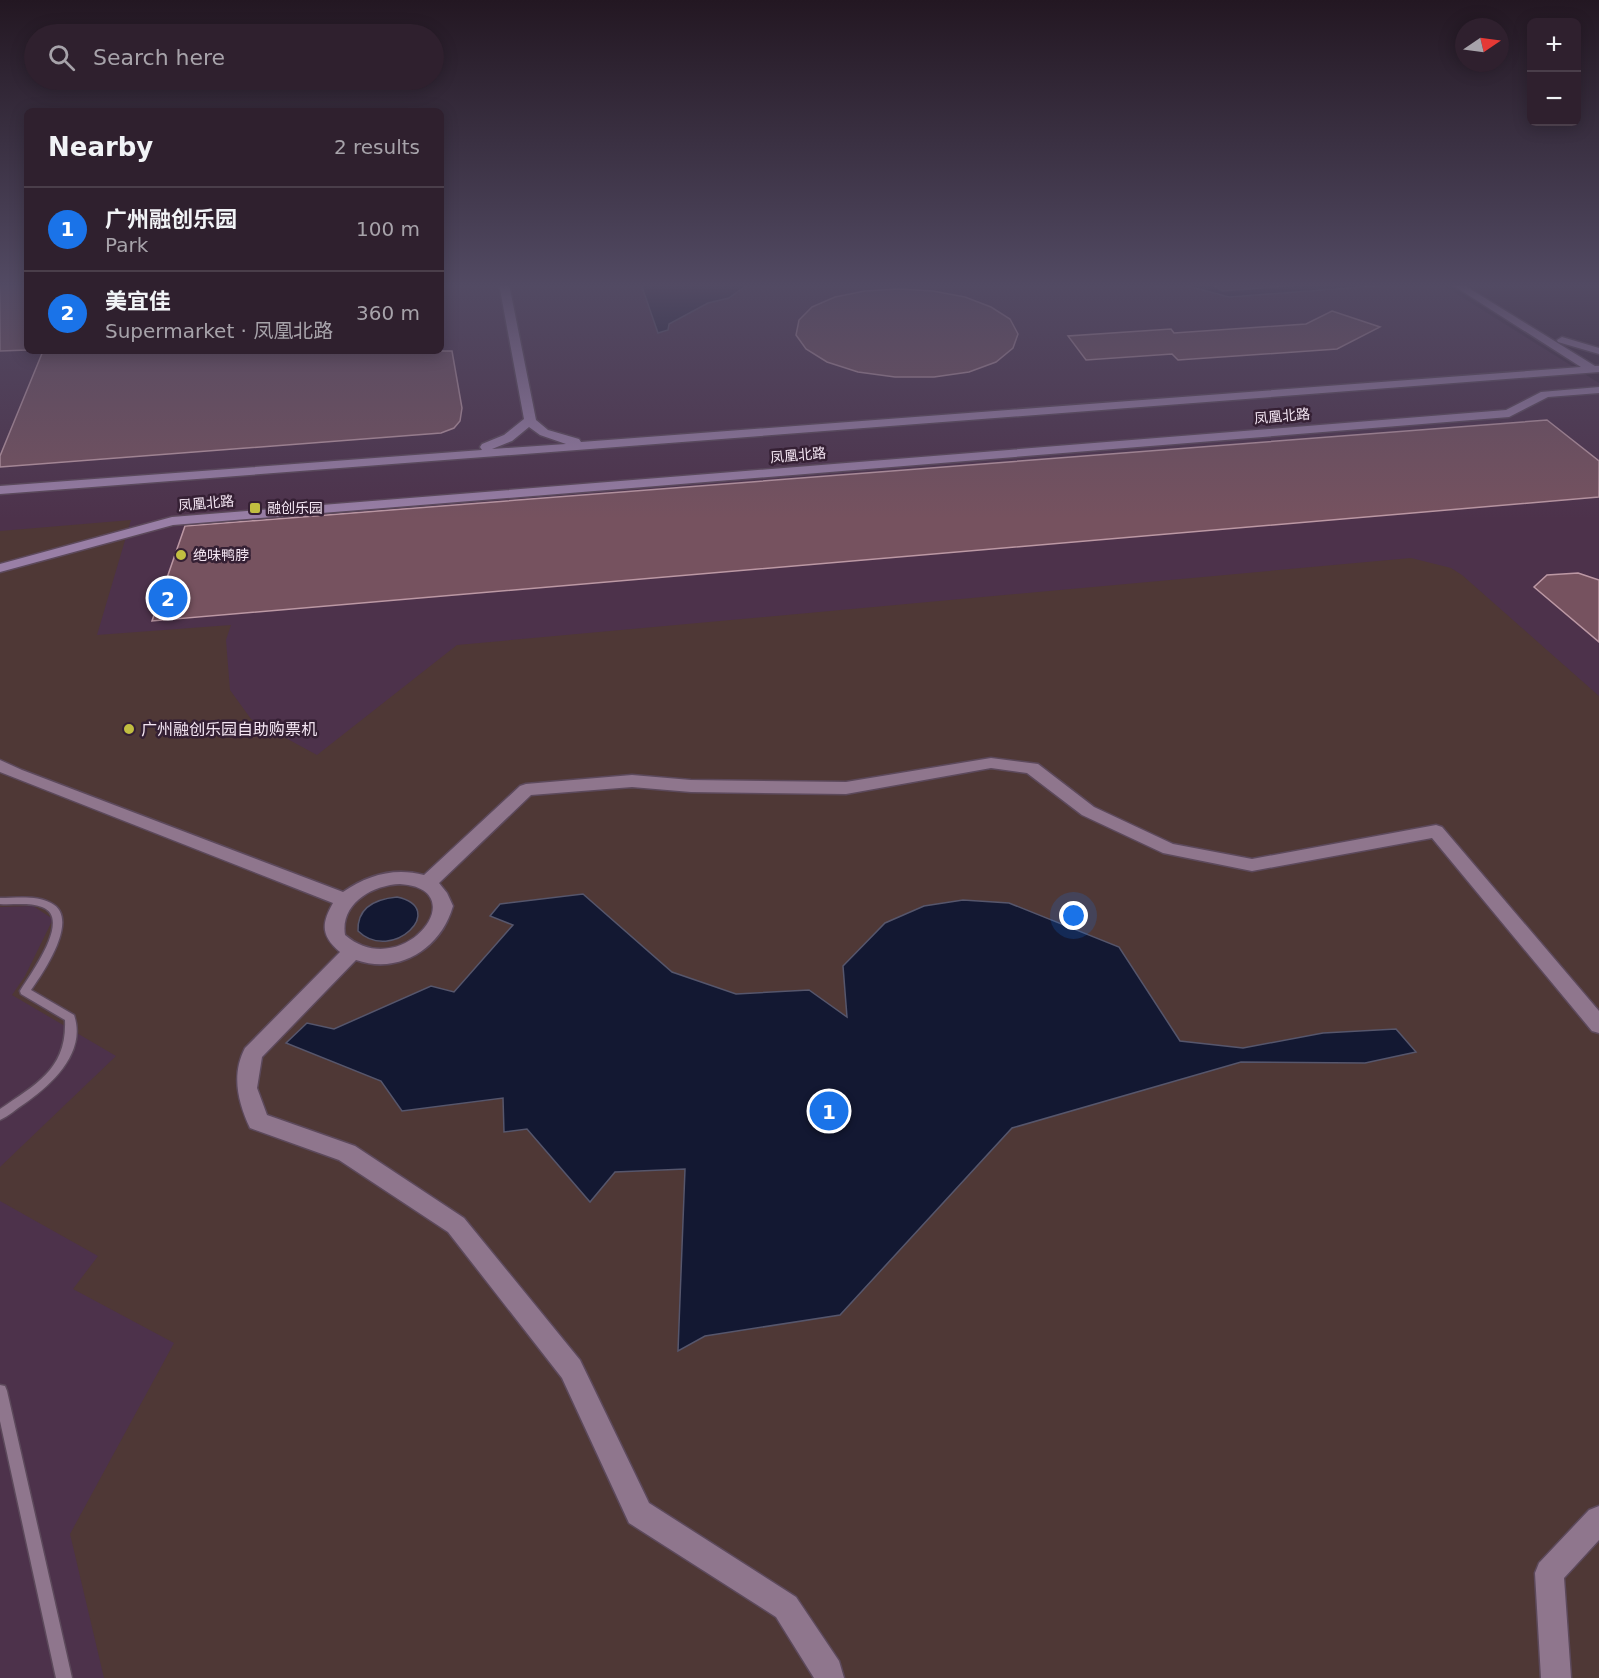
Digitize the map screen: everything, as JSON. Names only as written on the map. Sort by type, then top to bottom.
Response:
[{"type":"main road","points":[[519,362],[530,420],[534,427],[542,432],[595,445]]},
{"type":"main road","points":[[1519,375],[1541,362]]},
{"type":"main road","name":"凤凰北路","points":[[0,490],[1598,368]]},
{"type":"main road","name":"凤凰北路","points":[[0,568],[172,521],[1509,413],[1545,394],[1599,390]]},
{"type":"main road","points":[[1545,394],[1599,395]]},
{"type":"main road","points":[[467,454],[508,438],[530,420]]},
{"type":"street","points":[[427,883],[526,790],[632,781],[691,786],[846,788],[991,763],[1032,768],[1088,811],[1169,849],[1252,864],[1436,831],[1599,1025]]},
{"type":"street","points":[[0,765],[38,782],[345,900]]},
{"type":"street","points":[[391,878],[427,883],[436,889],[444,906],[439,927],[420,944],[393,955],[378,957],[352,952],[336,938],[333,929],[334,920],[345,900],[366,886],[391,878]]},
{"type":"street","points":[[352,952],[252,1054],[246,1088],[258,1121],[346,1153],[456,1225],[571,1369],[639,1513],[786,1607],[828,1672],[829,1678]]},
{"type":"street","points":[[1556,1678],[1550,1573],[1599,1520]]},
{"type":"lane","points":[[0,902],[39,902],[53,908],[58,917],[54,941],[25,991],[70,1018],[73,1035],[68,1053],[56,1070],[44,1083],[0,1115]]},
{"type":"lane","points":[[0,1391],[64,1678]]},
{"type":"shaded area","points":[[0,362],[1566,362],[1599,383],[1599,1678],[0,1678]]},
{"type":"shaded area","points":[[131,520],[97,635],[231,625],[226,640],[230,690],[251,719],[317,755],[457,645],[1411,558],[1451,568],[1462,575],[1599,696],[1599,1678],[104,1678],[70,1534],[174,1343],[73,1289],[98,1256],[0,1201],[0,1167],[116,1056],[12,995],[25,976],[53,919],[33,906],[0,907],[0,531]]},
{"type":"water","points":[[583,894],[672,972],[736,994],[809,990],[847,1017],[843,966],[885,923],[924,906],[963,900],[1009,903],[1119,947],[1180,1041],[1243,1048],[1323,1033],[1396,1029],[1416,1052],[1365,1063],[1241,1062],[1012,1128],[840,1315],[705,1336],[678,1351],[685,1169],[615,1172],[590,1202],[527,1129],[504,1132],[503,1098],[402,1111],[381,1081],[286,1043],[307,1023],[334,1029],[431,986],[454,992],[513,925],[490,916],[500,904]]},
{"type":"water","points":[[397,897],[412,903],[418,912],[416,921],[410,930],[399,938],[386,941],[372,939],[358,931],[364,910],[375,902]]},
{"type":"building","points":[[38,362],[454,362],[462,408],[460,421],[454,428],[441,433],[0,467],[0,456]]},
{"type":"building","points":[[828,362],[995,362],[969,372],[934,377],[895,377],[858,372]]},
{"type":"building","points":[[1547,420],[1599,461],[1599,497],[152,621],[185,526]]},
{"type":"building","points":[[1578,573],[1599,580],[1599,642],[1534,587],[1547,575]]},
{"type":"place","name":"融创乐园","points":[[255,508]]},
{"type":"place","name":"绝味鸭脖","points":[[181,555]]},
{"type":"place","name":"美宜佳","points":[[168,598]]},
{"type":"place","name":"广州融创乐园自助购票机","points":[[129,729]]},
{"type":"place","name":"广州融创乐园","points":[[829,1111]]}]
